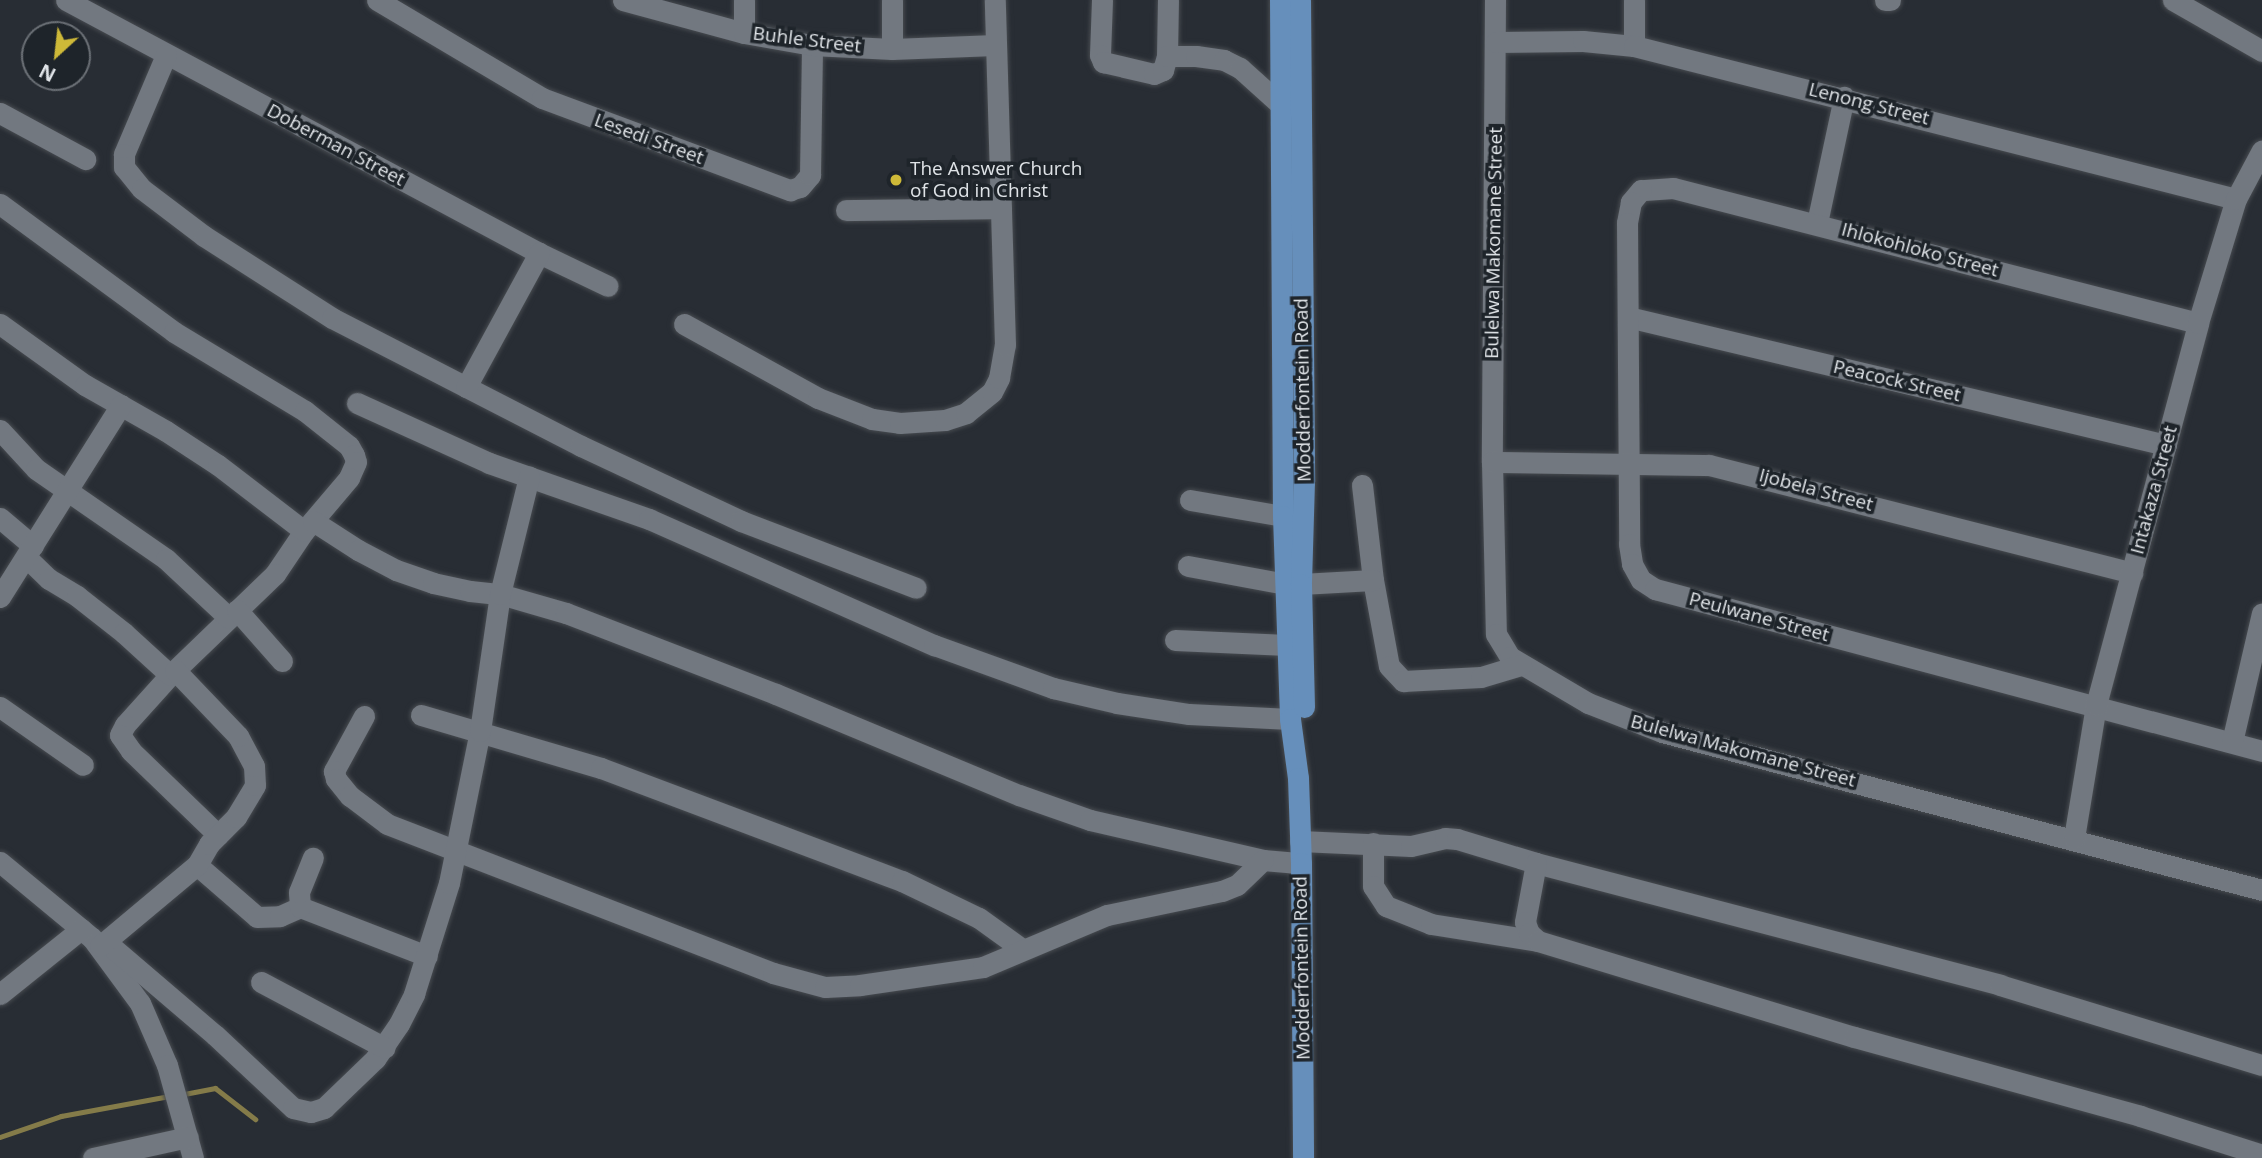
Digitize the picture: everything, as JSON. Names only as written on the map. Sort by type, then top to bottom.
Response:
[{"type":"main road","name":"Modderfontein Road","points":[[1280,0],[1283,516],[1293,584],[1304,725],[1304,760],[1298,778]]},
{"type":"main road","name":"Modderfontein Road","points":[[1300,0],[1304,481],[1287,645],[1290,719],[1298,778],[1301,863],[1303,1158]]},
{"type":"street","name":"Doberman Street","points":[[66,0],[539,253],[608,286]]},
{"type":"street","name":"Lesedi Street","points":[[377,0],[542,98],[790,190],[800,187],[810,175],[812,45]]},
{"type":"street","name":"Buhle Street","points":[[623,0],[744,33],[812,45],[892,49],[995,44]]},
{"type":"street","points":[[744,0],[744,33]]},
{"type":"street","points":[[892,0],[892,49]]},
{"type":"street","points":[[684,324],[807,392],[872,419],[900,423],[945,419],[967,413],[992,391],[999,378],[1005,345],[995,0]]},
{"type":"street","points":[[1102,0],[1100,54],[1103,62],[1154,74],[1163,70],[1167,56],[1168,0]]},
{"type":"street","name":"Bulelwa Makomane Street","points":[[1496,0],[1492,462],[1496,634],[1501,647],[1521,665],[1588,703],[1662,732],[2074,838],[2262,890]]},
{"type":"street","points":[[1634,0],[1634,46]]},
{"type":"street","points":[[1885,0],[1890,0]]},
{"type":"street","points":[[2183,2],[2262,51]]},
{"type":"street","name":"Lenong Street","points":[[1496,42],[1583,41],[1634,46],[2236,198]]},
{"type":"street","points":[[166,55],[124,154],[124,167],[133,182],[204,236],[320,311],[466,387],[741,521],[916,588]]},
{"type":"street","points":[[1167,56],[1196,55],[1224,60],[1240,68],[1280,104]]},
{"type":"street","points":[[1817,223],[1843,97]]},
{"type":"street","points":[[0,113],[85,159]]},
{"type":"street","name":"Intakaza Street","points":[[2074,838],[2096,705],[2199,323],[2236,198],[2262,150]]},
{"type":"street","name":"Ihlokohloko Street","points":[[1641,190],[1673,188],[2199,323]]},
{"type":"street","name":"Peulwane Street","points":[[1641,190],[1635,195],[1628,211],[1629,544],[1632,564],[1641,580],[1655,589],[2262,751]]},
{"type":"street","points":[[0,204],[140,309],[205,352],[284,397],[349,446],[356,462],[275,574],[173,673],[124,725],[120,735],[131,751],[218,835]]},
{"type":"street","points":[[846,210],[1001,208]]},
{"type":"street","points":[[466,387],[539,253]]},
{"type":"street","name":"Peacock Street","points":[[1628,317],[2166,445]]},
{"type":"street","points":[[0,324],[85,385],[218,464],[309,526],[396,570],[470,591],[500,593],[566,613],[776,694],[1019,795],[1090,820],[1263,860],[1301,863]]},
{"type":"street","points":[[357,403],[432,439],[529,477],[649,519],[934,645],[1053,688],[1117,703],[1189,714],[1290,719]]},
{"type":"street","points":[[0,597],[121,405]]},
{"type":"street","points":[[0,430],[36,468],[166,559],[233,614],[282,662]]},
{"type":"street","name":"Ijobela Street","points":[[1492,462],[1685,463],[1736,470],[2132,573]]},
{"type":"street","points":[[0,862],[215,1035],[278,1097],[301,1111],[317,1112],[324,1108],[385,1048],[414,994],[427,956],[450,883],[480,731],[500,593],[529,477]]},
{"type":"street","points":[[1362,485],[1373,580],[1389,666],[1403,681],[1480,677],[1521,665]]},
{"type":"street","points":[[1190,500],[1283,516]]},
{"type":"street","points":[[0,518],[50,579],[77,596],[173,673],[238,736],[254,766],[256,775],[251,793],[236,817],[218,835],[197,864],[103,944]]},
{"type":"street","points":[[1188,566],[1293,584],[1373,580]]},
{"type":"street","points":[[2231,743],[2262,613]]},
{"type":"street","points":[[1175,640],[1287,645]]},
{"type":"street","points":[[0,707],[83,765]]},
{"type":"street","points":[[421,715],[480,731],[691,800],[902,881],[979,918],[1022,949]]},
{"type":"street","points":[[364,716],[334,771],[341,787],[360,806],[387,824],[774,973],[825,987],[983,967],[1107,915],[1152,903],[1222,891],[1237,885],[1263,860]]},
{"type":"street","points":[[1300,841],[1411,846],[1445,838],[1457,839],[1535,863],[2000,985],[2262,1065]]},
{"type":"street","points":[[1373,843],[1373,886],[1387,906],[1431,924],[1538,941],[1854,1037],[2140,1116],[2262,1154]]},
{"type":"street","points":[[300,906],[299,892],[313,858]]},
{"type":"street","points":[[1535,863],[1525,922],[1529,933],[1538,941]]},
{"type":"street","points":[[197,864],[257,917],[271,918],[300,906],[427,956]]},
{"type":"street","points":[[0,994],[81,929]]},
{"type":"street","points":[[103,944],[152,1026],[188,1136],[192,1158]]},
{"type":"street","points":[[261,982],[385,1048]]},
{"type":"street","points":[[93,1158],[188,1136]]},
{"type":"waterway","points":[[179,1095],[215,1088],[255,1119]]},
{"type":"waterway","points":[[0,1137],[61,1116],[169,1096]]},
{"type":"place","name":"The Answer Church of God in Christ","points":[[896,180]]}]
